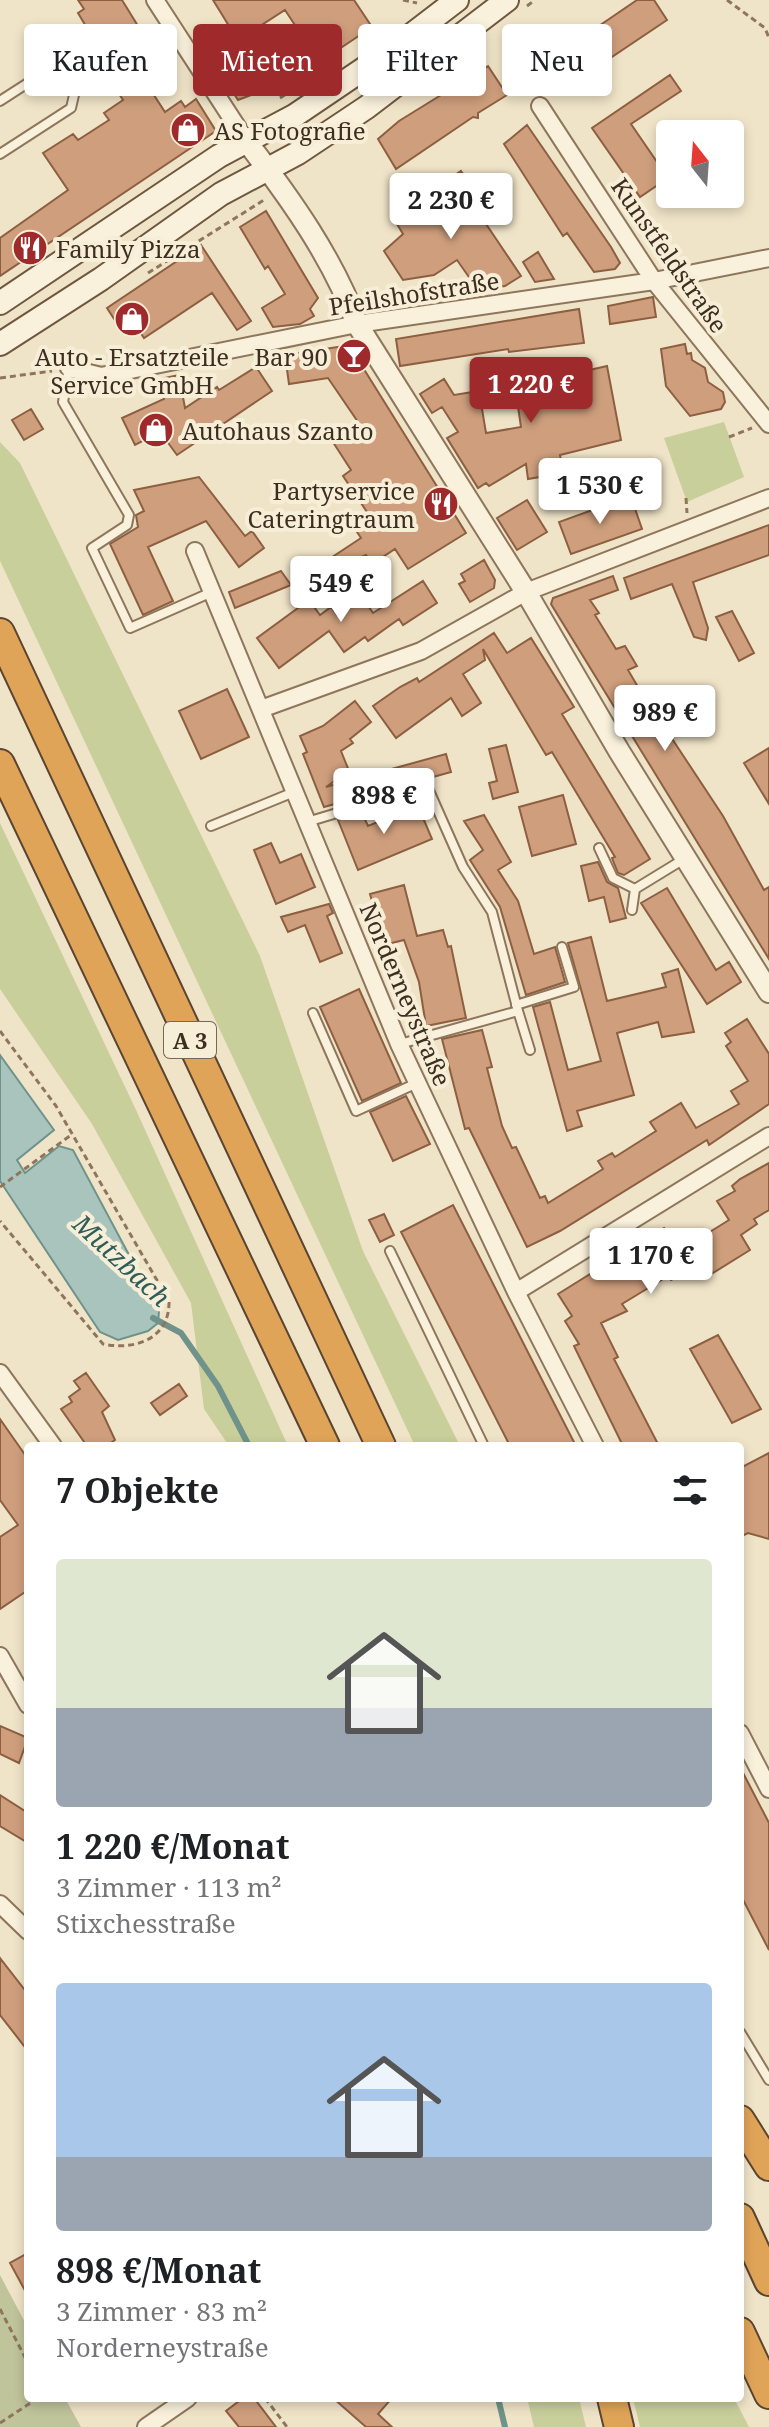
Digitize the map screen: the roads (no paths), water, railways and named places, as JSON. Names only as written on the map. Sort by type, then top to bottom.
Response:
[{"type":"highway","name":"A 3","points":[[0,633],[379,1442]]},
{"type":"highway","name":"A 3","points":[[0,764],[323,1442]]},
{"type":"highway","points":[[744,2126],[769,2166]]},
{"type":"highway","points":[[744,2227],[769,2281]]},
{"type":"highway","points":[[744,2341],[769,2394]]},
{"type":"highway","points":[[613,2402],[619,2427]]},
{"type":"main road","points":[[0,303],[219,156],[294,116],[393,49],[457,0]]},
{"type":"main road","points":[[0,344],[101,279],[221,194],[268,169],[367,107],[507,0]]},
{"type":"street","points":[[155,0],[170,24]]},
{"type":"street","points":[[177,36],[268,169],[345,292],[357,324],[526,592],[769,992]]},
{"type":"street","name":"Kunstfeldstraße","points":[[540,106],[654,281],[766,421]]},
{"type":"street","name":"Pfeilshofstraße","points":[[69,368],[101,376],[357,324],[654,281],[769,258]]},
{"type":"street","points":[[261,709],[421,651],[526,592],[769,498]]},
{"type":"street","name":"Norderneystraße","points":[[195,551],[399,1044],[516,1292],[593,1442]]},
{"type":"street","points":[[516,1292],[769,1136]]},
{"type":"street","points":[[0,1373],[50,1442]]},
{"type":"street","points":[[0,1656],[24,1698]]},
{"type":"street","points":[[744,1741],[769,1789]]},
{"type":"street","points":[[0,1904],[24,1920]]},
{"type":"street","points":[[146,2427],[169,2420],[185,2402]]},
{"type":"lane","points":[[0,101],[24,85]]},
{"type":"lane","points":[[0,154],[71,108],[74,96]]},
{"type":"lane","points":[[69,368],[63,402],[129,515],[127,525],[92,548],[130,628],[212,592]]},
{"type":"lane","points":[[307,822],[427,786],[463,867],[492,912],[530,1050]]},
{"type":"lane","points":[[211,826],[294,792]]},
{"type":"lane","points":[[599,848],[613,878],[635,889]]},
{"type":"lane","points":[[635,889],[685,858]]},
{"type":"lane","points":[[632,910],[635,889]]},
{"type":"lane","points":[[399,1044],[574,987],[562,947]]},
{"type":"lane","points":[[313,1013],[356,1111],[417,1083]]},
{"type":"lane","points":[[390,1251],[482,1442]]},
{"type":"lane","points":[[744,2039],[769,2080]]},
{"type":"water","points":[[0,1055],[54,1130],[17,1160],[25,1173],[59,1146],[73,1150],[159,1311],[158,1323],[148,1331],[118,1340],[100,1332],[0,1181]]},
{"type":"waterway","name":"Mutzbach","points":[[153,1318],[181,1333],[218,1386],[247,1442]]},
{"type":"waterway","name":"Mutzbach","points":[[499,2402],[505,2427]]},
{"type":"place","name":"AS Fotografie","points":[[188,130]]},
{"type":"place","name":"Family Pizza","points":[[30,248]]},
{"type":"place","name":"Auto - Ersatzteile Service GmbH","points":[[132,319]]},
{"type":"place","name":"Bar 90","points":[[354,356]]},
{"type":"place","name":"Autohaus Szanto","points":[[156,430]]},
{"type":"place","name":"Partyservice Cateringtraum","points":[[441,504]]}]
